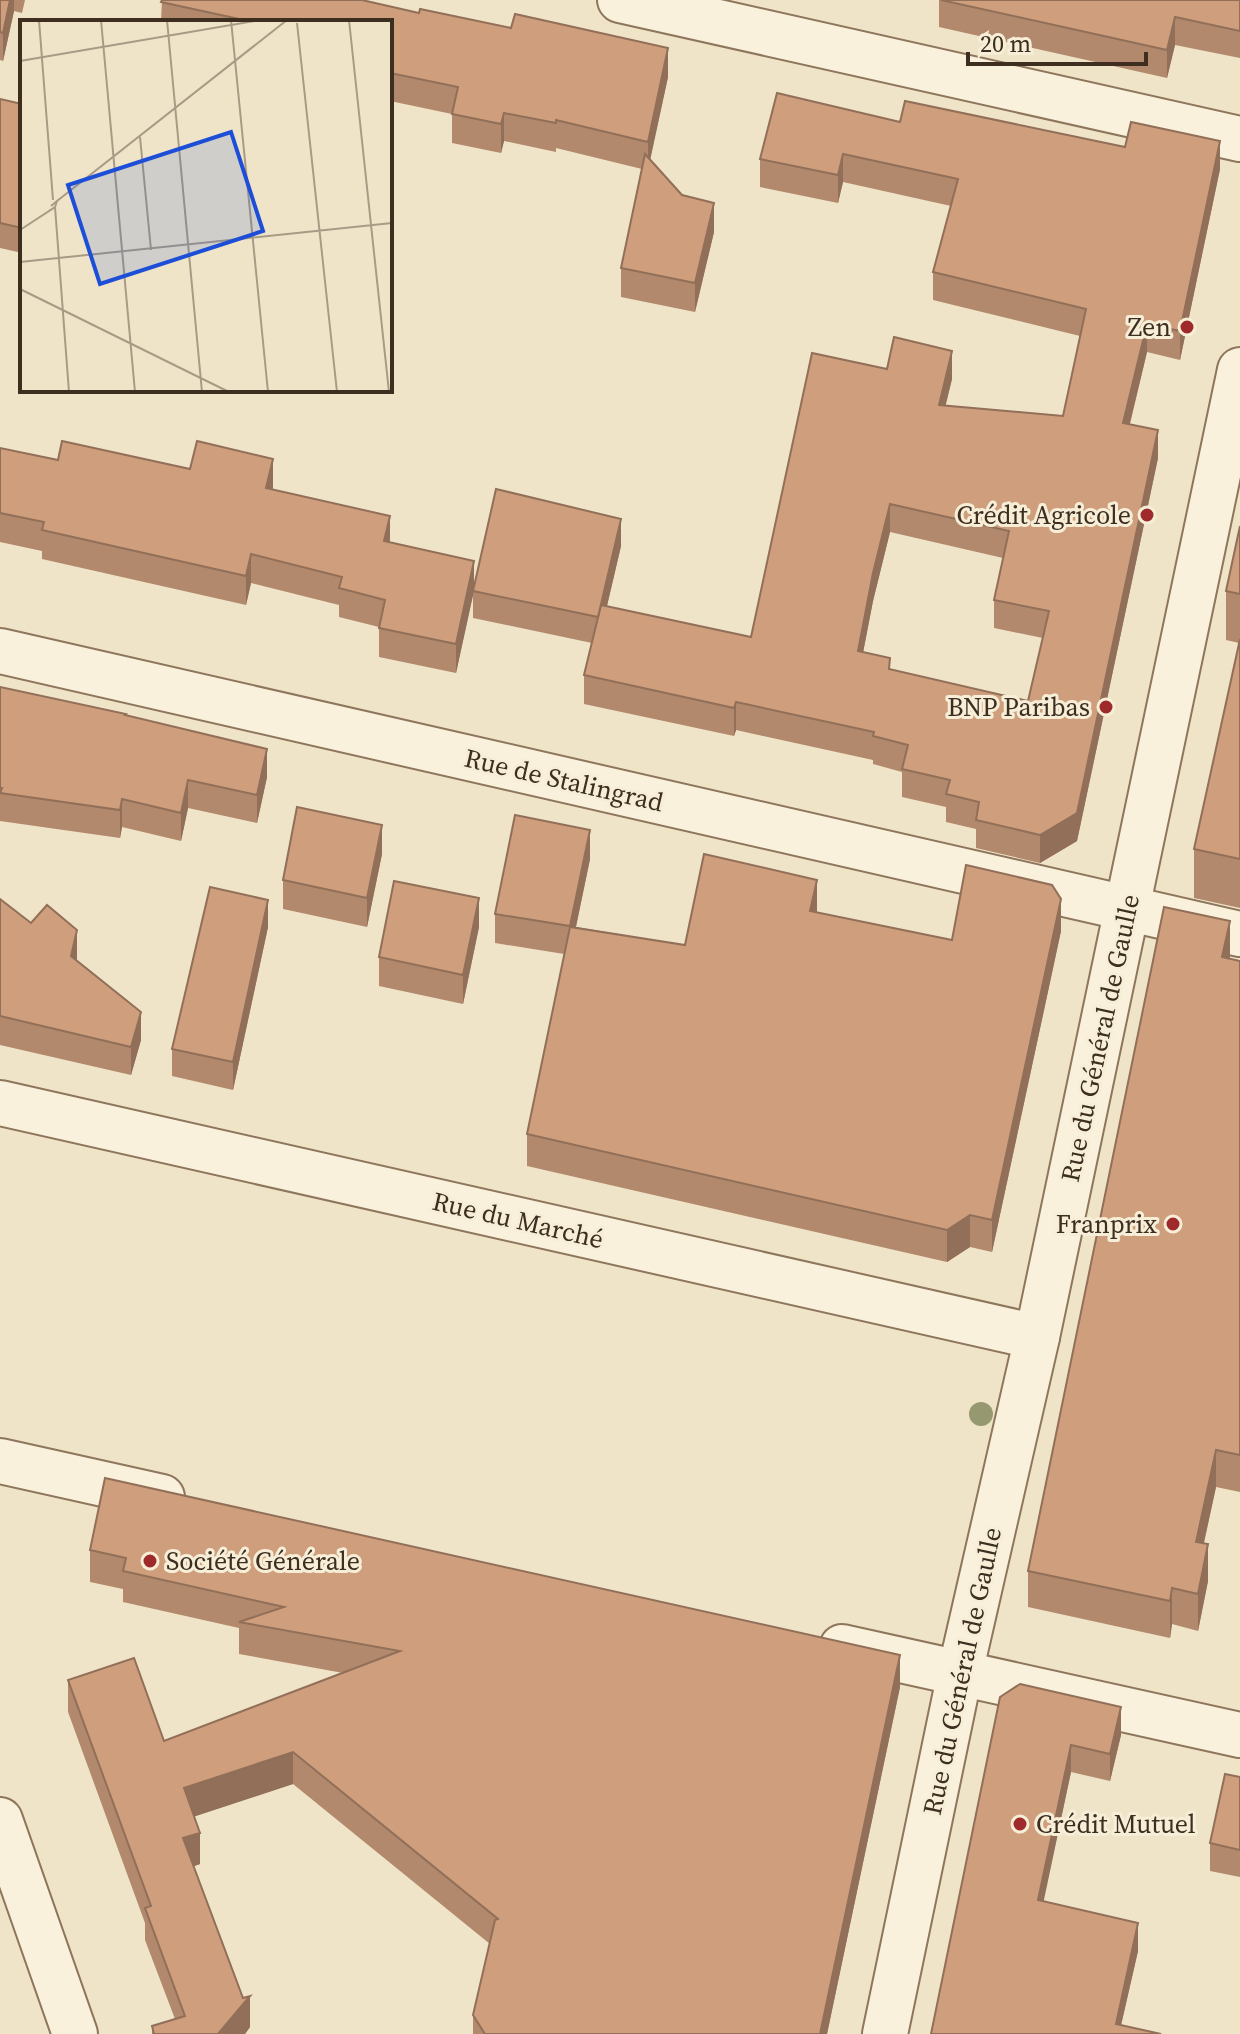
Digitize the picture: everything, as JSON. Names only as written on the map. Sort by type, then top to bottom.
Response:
[{"type":"street","points":[[620,0],[1240,139]]},
{"type":"street","name":"Rue du Général de Gaulle","points":[[885,2034],[960,1673],[1037,1337],[1240,370]]},
{"type":"street","name":"Rue de Stalingrad","points":[[0,651],[1240,934]]},
{"type":"street","name":"Rue du Marché","points":[[0,1103],[1037,1337]]},
{"type":"street","points":[[0,1461],[201,1505]]},
{"type":"street","points":[[805,1639],[1240,1735]]},
{"type":"street","points":[[0,1820],[75,2034]]},
{"type":"building","points":[[0,0],[10,0],[3,33],[0,32]]},
{"type":"building","points":[[362,0],[511,28],[515,14],[668,48],[648,142],[556,120],[556,123],[504,113],[501,124],[452,114],[458,87],[392,73],[392,20],[244,20],[161,2]]},
{"type":"building","points":[[941,0],[1240,0],[1240,31],[1175,17],[1167,50]]},
{"type":"building","points":[[777,93],[900,122],[905,101],[1125,147],[1131,122],[1220,141],[1180,331],[1147,324],[1123,423],[1158,430],[1077,813],[1040,835],[976,820],[979,802],[946,794],[950,780],[902,769],[908,745],[873,736],[874,732],[736,702],[734,708],[584,675],[601,605],[751,637],[812,353],[887,369],[894,337],[952,351],[939,405],[1063,416],[1086,309],[933,272],[958,179],[843,154],[838,175],[760,159]],"holes":[[[890,504],[1009,531],[994,600],[1049,611],[1028,701],[889,669],[890,658],[858,651]]]},
{"type":"building","points":[[0,99],[20,104],[20,228],[0,223]]},
{"type":"building","points":[[645,154],[682,195],[714,203],[695,283],[621,268]]},
{"type":"building","points":[[62,441],[190,469],[197,441],[273,459],[266,488],[390,516],[384,541],[474,561],[456,644],[379,628],[385,600],[339,588],[342,577],[251,554],[246,576],[42,530],[44,522],[0,513],[0,448],[58,460]]},
{"type":"building","points":[[496,489],[621,519],[598,617],[473,591]]},
{"type":"building","points":[[1240,526],[1240,594],[1226,591]]},
{"type":"building","points":[[1240,639],[1240,859],[1194,849]]},
{"type":"building","points":[[0,687],[267,749],[257,795],[188,780],[181,813],[122,799],[120,810],[0,793]]},
{"type":"building","points":[[297,807],[382,825],[367,898],[283,880]]},
{"type":"building","points":[[515,815],[590,830],[570,926],[495,914]]},
{"type":"building","points":[[704,854],[817,880],[810,911],[952,940],[966,865],[1052,885],[1061,899],[992,1220],[970,1215],[947,1230],[527,1134],[570,927],[685,945]]},
{"type":"building","points":[[394,881],[479,898],[463,975],[379,957]]},
{"type":"building","points":[[210,887],[268,900],[233,1062],[172,1049]]},
{"type":"building","points":[[0,899],[31,923],[47,905],[77,930],[71,956],[141,1012],[131,1047],[0,1016]]},
{"type":"building","points":[[1164,907],[1230,921],[1222,957],[1240,961],[1240,1455],[1216,1450],[1196,1542],[1208,1544],[1198,1594],[1172,1588],[1170,1601],[1028,1571]]},
{"type":"building","points":[[105,1478],[900,1655],[820,2034],[485,2034],[473,2015],[495,1920],[498,1919],[293,1752],[184,1788],[200,1833],[183,1838],[243,1998],[250,1996],[218,2034],[154,2034],[152,2026],[185,2016],[145,1908],[151,1906],[68,1680],[134,1658],[164,1741],[400,1651],[239,1622],[284,1607],[123,1571],[126,1558],[90,1550]]},
{"type":"building","points":[[1020,1684],[1121,1707],[1110,1754],[1071,1745],[1038,1900],[1138,1923],[1116,2024],[1161,2034],[931,2034],[1000,1697]]},
{"type":"building","points":[[1225,1774],[1240,1777],[1240,1850],[1210,1843]]},
{"type":"place","name":"Zen","points":[[1187,327]]},
{"type":"place","name":"Crédit Agricole","points":[[1147,515]]},
{"type":"place","name":"BNP Paribas","points":[[1106,707]]},
{"type":"place","name":"Franprix","points":[[1173,1224]]},
{"type":"place","name":"Société Générale","points":[[150,1561]]},
{"type":"place","name":"Crédit Mutuel","points":[[1020,1824]]}]
